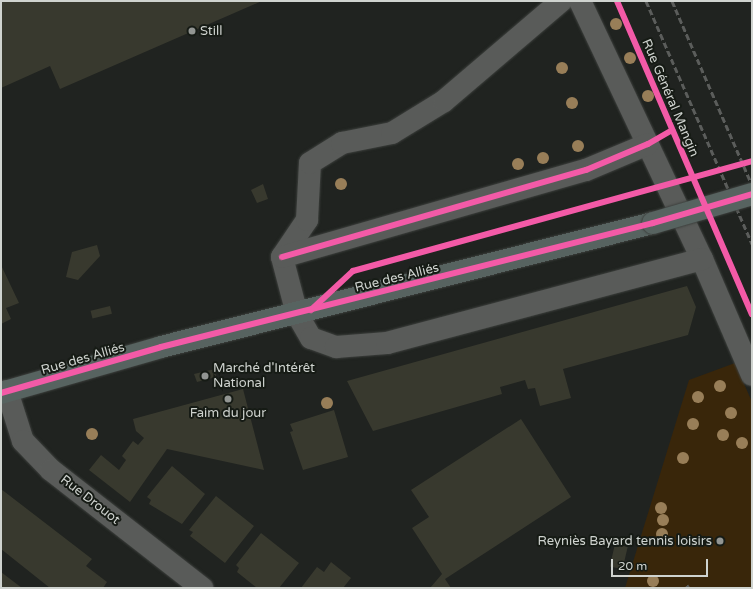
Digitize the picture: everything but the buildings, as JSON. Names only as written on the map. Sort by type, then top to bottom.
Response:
[{"type":"main road","name":"Rue des Alliés","points":[[4,392],[161,347],[297,314],[653,223],[752,194]]},
{"type":"street","points":[[561,1],[444,101],[392,133],[342,143],[310,163],[307,220],[282,257],[297,314],[311,338],[322,344],[336,347],[387,343],[702,259]]},
{"type":"street","points":[[580,1],[702,259],[752,375]]},
{"type":"street","points":[[282,257],[586,170],[648,144]]},
{"type":"street","name":"Rue Drouot","points":[[4,392],[23,441],[50,470],[202,588]]},
{"type":"shaded area","points":[[735,363],[752,402],[752,588],[625,588],[689,380]]},
{"type":"railway","points":[[646,1],[752,244]]},
{"type":"railway","points":[[672,1],[752,185]]},
{"type":"cycle path","name":"Rue Général Mangin","points":[[617,1],[752,314]]},
{"type":"cycle path","name":"Rue Général Mangin","points":[[282,257],[586,170],[648,144],[672,130]]},
{"type":"cycle path","points":[[311,310],[353,271],[752,161]]},
{"type":"cycle path","points":[[1,393],[161,347],[653,223],[752,194]]},
{"type":"place","name":"Still","points":[[192,31]]},
{"type":"place","name":"Marché d'Intérêt National","points":[[205,376]]},
{"type":"place","name":"Faim du jour","points":[[228,399]]},
{"type":"place","name":"Reyniès Bayard tennis loisirs","points":[[720,541]]}]
